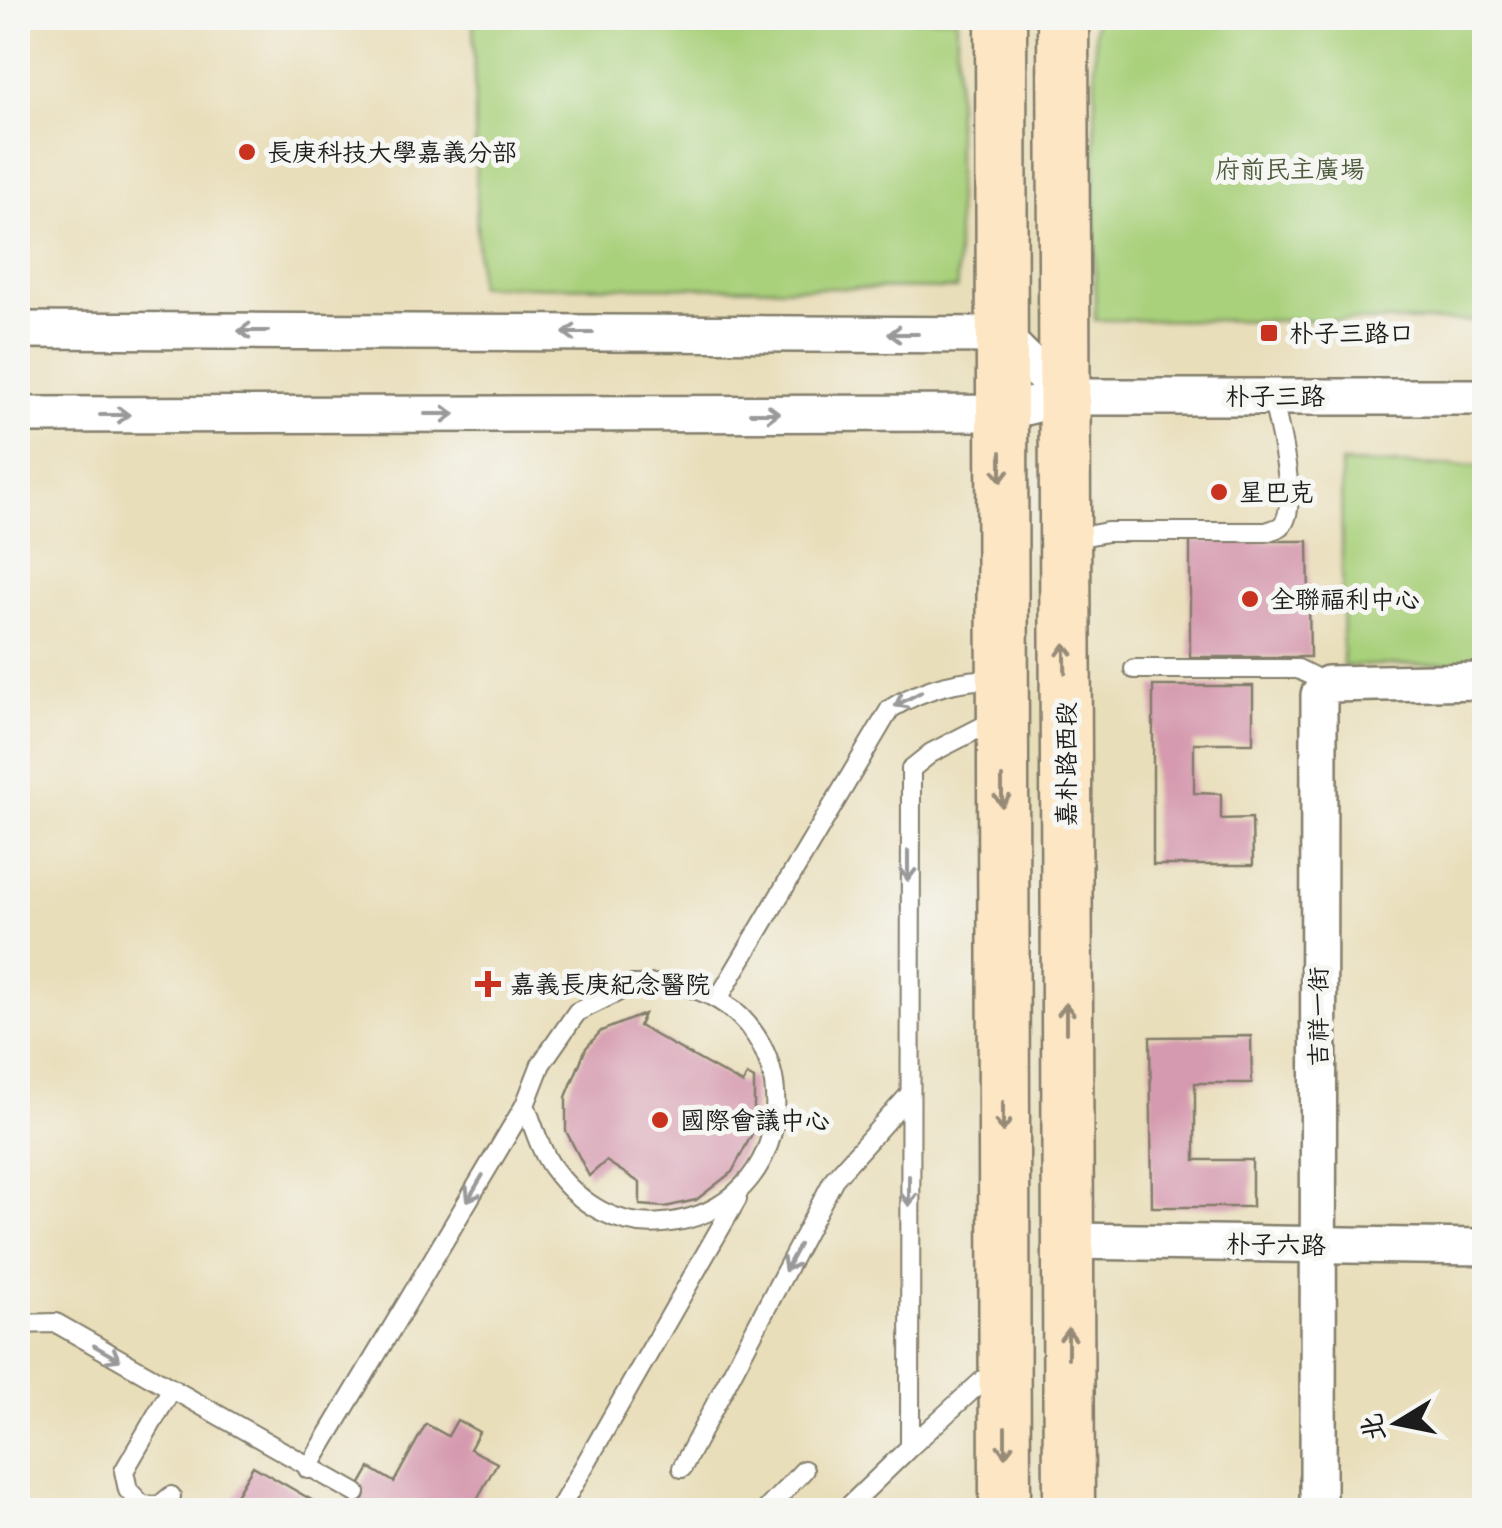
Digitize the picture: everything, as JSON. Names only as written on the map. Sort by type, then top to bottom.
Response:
[{"type":"main road","points":[[1000,18],[1005,1510]]},
{"type":"main road","name":"嘉朴路西段","points":[[1063,18],[1068,1510]]},
{"type":"street","points":[[18,330],[1001,335],[1065,397]]},
{"type":"street","name":"朴子三路","points":[[18,416],[1001,413],[1065,397],[1484,397]]},
{"type":"street","points":[[1328,684],[1484,681]]},
{"type":"street","name":"吉祥一街","points":[[1318,1510],[1319,695],[1328,684]]},
{"type":"street","name":"朴子六路","points":[[1067,1241],[1484,1247]]},
{"type":"lane","points":[[1064,540],[1108,532],[1266,532],[1282,526],[1289,513],[1290,496],[1272,396]]},
{"type":"lane","points":[[1134,669],[1298,670],[1328,684]]},
{"type":"lane","points":[[718,999],[890,709],[916,693],[950,684],[1002,698]]},
{"type":"lane","points":[[910,1447],[911,769],[1002,698]]},
{"type":"lane","points":[[308,1470],[525,1105],[541,1064],[577,1012],[632,985],[682,985],[718,999],[749,1025],[774,1072],[772,1144],[560,1510]]},
{"type":"lane","points":[[682,1468],[834,1180],[909,1094]]},
{"type":"lane","points":[[525,1105],[552,1167],[599,1212],[639,1226],[697,1220],[740,1194]]},
{"type":"lane","points":[[18,1324],[56,1324],[308,1470],[356,1493]]},
{"type":"lane","points":[[845,1510],[1004,1360]]},
{"type":"lane","points":[[170,1496],[160,1506],[142,1505],[128,1490],[124,1470],[171,1390]]},
{"type":"lane","points":[[766,1510],[804,1470]]},
{"type":"green space","points":[[473,18],[957,18],[957,289],[478,286]]},
{"type":"green space","name":"府前民主廣場","points":[[1095,18],[1484,18],[1484,321],[1095,320]]},
{"type":"green space","points":[[1341,463],[1484,466],[1484,663],[1343,666]]},
{"type":"building","name":"全聯福利中心","points":[[1190,541],[1308,541],[1310,657],[1190,657]]},
{"type":"building","points":[[1153,686],[1253,686],[1253,743],[1194,743],[1194,793],[1221,794],[1221,819],[1252,818],[1253,865],[1153,865]]},
{"type":"building","name":"國際會議中心","points":[[644,1014],[639,1026],[743,1084],[747,1075],[754,1079],[754,1130],[732,1172],[696,1200],[665,1207],[640,1205],[640,1183],[606,1161],[589,1176],[566,1131],[566,1097],[586,1048],[601,1031]]},
{"type":"building","points":[[1251,1036],[1252,1083],[1195,1083],[1195,1160],[1252,1160],[1252,1207],[1152,1207],[1150,1037]]},
{"type":"building","points":[[457,1420],[479,1432],[470,1449],[497,1463],[471,1510],[346,1510],[370,1468],[394,1482],[426,1424],[448,1436]]},
{"type":"building","points":[[253,1466],[329,1510],[227,1510]]},
{"type":"place","name":"長庚科技大學嘉義分部","points":[[247,152]]},
{"type":"place","name":"朴子三路口","points":[[1269,333]]},
{"type":"place","name":"星巴克","points":[[1219,492]]},
{"type":"place","name":"全聯福利中心","points":[[1250,599]]},
{"type":"place","name":"嘉義長庚紀念醫院","points":[[488,984]]},
{"type":"place","name":"國際會議中心","points":[[660,1120]]}]
